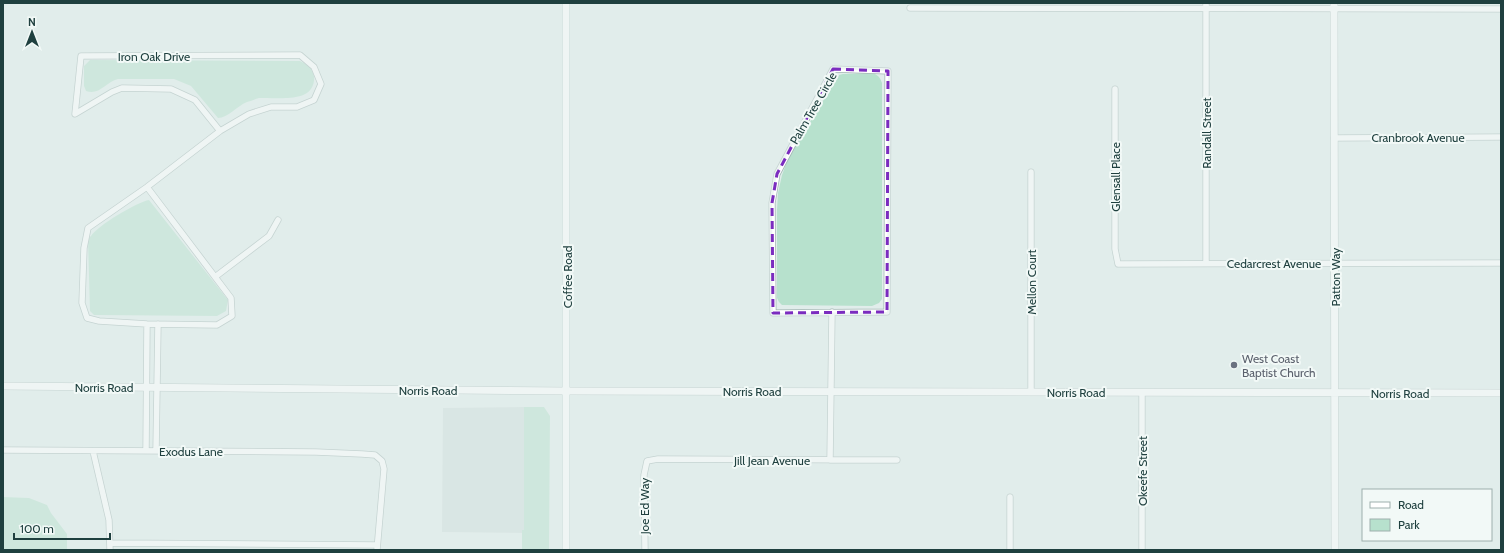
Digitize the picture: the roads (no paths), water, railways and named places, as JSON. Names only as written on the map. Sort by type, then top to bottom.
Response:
[{"type":"street","name":"Coffee Road","points":[[566,3],[566,550]]},
{"type":"street","name":"Randall Street","points":[[1206,6],[1206,263]]},
{"type":"street","points":[[910,8],[1334,6],[1501,9]]},
{"type":"street","name":"Patton Way","points":[[1334,6],[1335,550]]},
{"type":"street","name":"Iron Oak Drive","points":[[147,187],[230,298],[232,316],[217,326],[147,324],[99,321],[87,318],[82,303],[84,248],[88,228],[147,187],[220,131],[249,114],[271,107],[297,107],[314,100],[321,84],[314,67],[300,55],[81,56],[75,114],[112,92],[122,88],[171,89],[195,100],[220,131]]},
{"type":"street","name":"Palm Tree Circle","points":[[833,69],[888,71],[887,312],[832,312],[773,312],[772,203],[777,174],[833,69]]},
{"type":"street","name":"Glensall Place","points":[[1115,89],[1115,249],[1118,264]]},
{"type":"street","name":"Cranbrook Avenue","points":[[1334,138],[1501,137]]},
{"type":"street","name":"Mellon Court","points":[[1031,172],[1031,392]]},
{"type":"street","points":[[215,277],[269,236],[278,220]]},
{"type":"street","name":"Cedarcrest Avenue","points":[[1118,264],[1501,263]]},
{"type":"street","points":[[830,460],[832,312]]},
{"type":"street","points":[[146,451],[147,324]]},
{"type":"street","points":[[156,451],[158,324]]},
{"type":"street","name":"Norris Road","points":[[3,386],[567,391],[1501,394]]},
{"type":"street","name":"Okeefe Street","points":[[1142,392],[1142,550]]},
{"type":"street","name":"Exodus Lane","points":[[3,450],[316,452],[375,455],[382,461],[384,469],[377,547]]},
{"type":"street","points":[[93,450],[109,520],[110,550]]},
{"type":"street","name":"Jill Jean Avenue","points":[[647,461],[658,459],[897,460]]},
{"type":"street","name":"Joe Ed Way","points":[[644,550],[644,475],[647,461]]},
{"type":"street","points":[[1010,497],[1010,550]]},
{"type":"street","points":[[110,543],[377,547]]},
{"type":"place","name":"West Coast Baptist Church","points":[[1234,365]]}]
